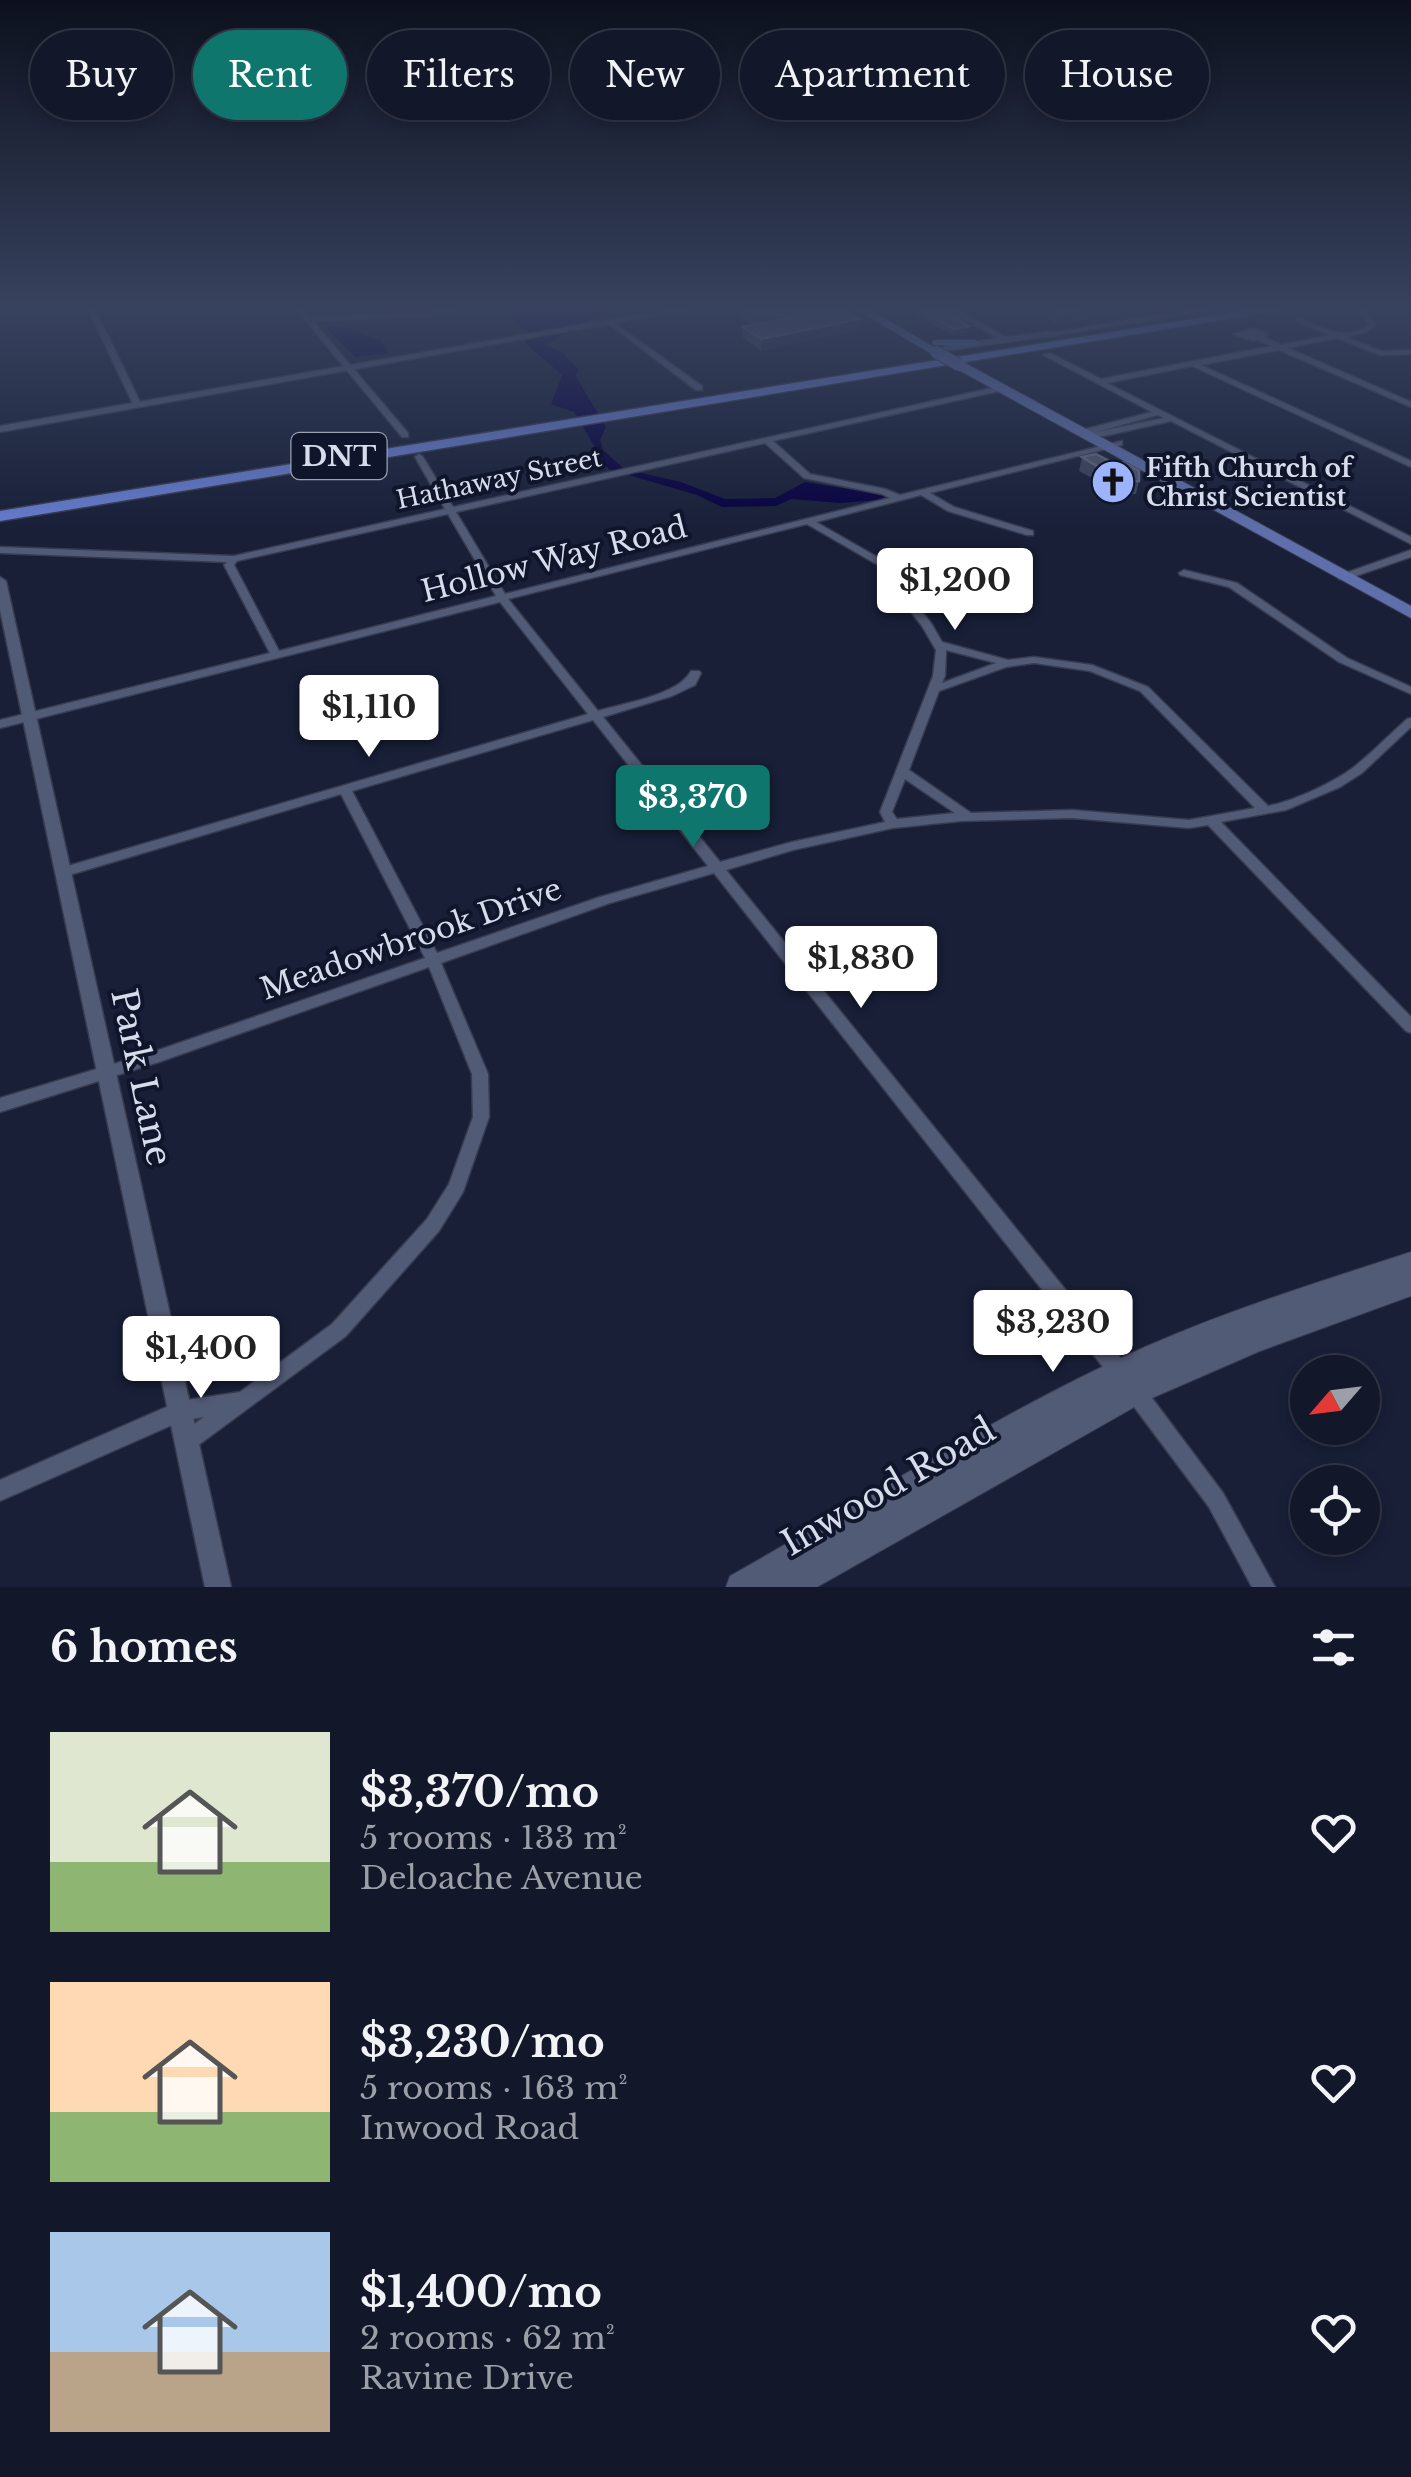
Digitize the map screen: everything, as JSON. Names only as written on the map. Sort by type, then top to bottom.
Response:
[{"type":"highway","points":[[746,390],[778,383]]},
{"type":"highway","name":"DNT","points":[[0,513],[789,383]]},
{"type":"highway","name":"DNT","points":[[0,513],[510,435],[815,383]]},
{"type":"highway","points":[[510,435],[863,383]]},
{"type":"main road","points":[[994,383],[1102,437]]},
{"type":"main road","points":[[1002,383],[1350,574],[1411,613]]},
{"type":"main road","points":[[1350,574],[1411,601]]},
{"type":"main road","name":"Inwood Road","points":[[741,1587],[819,1556],[1127,1382],[1255,1340],[1370,1289],[1411,1264]]},
{"type":"main road","name":"Inwood Road","points":[[1370,1289],[1411,1284]]},
{"type":"main road","name":"Inwood Road","points":[[787,1587],[819,1556]]},
{"type":"street","points":[[128,383],[138,404]]},
{"type":"street","points":[[0,429],[257,383]]},
{"type":"street","points":[[361,383],[405,435]]},
{"type":"street","points":[[692,383],[699,388]]},
{"type":"street","points":[[1101,383],[1411,541]]},
{"type":"street","points":[[1233,383],[1411,464]]},
{"type":"street","points":[[1360,383],[1411,405]]},
{"type":"street","name":"Hathaway Street","points":[[0,550],[234,559],[1001,388]]},
{"type":"street","points":[[1102,437],[1158,412]]},
{"type":"street","points":[[1102,437],[1171,419]]},
{"type":"street","name":"Hollow Way Road","points":[[0,724],[923,494],[1102,437]]},
{"type":"street","points":[[766,440],[807,476],[900,499]]},
{"type":"street","points":[[419,456],[502,598],[1127,1382],[1216,1500],[1264,1587]]},
{"type":"street","points":[[923,494],[951,508],[1030,533]]},
{"type":"street","points":[[808,521],[882,563],[894,574],[899,590],[938,644],[942,666],[886,812],[893,824]]},
{"type":"street","points":[[1350,574],[1411,554]]},
{"type":"street","points":[[234,559],[230,565],[276,654]]},
{"type":"street","points":[[1184,572],[1234,585],[1343,660],[1411,691]]},
{"type":"street","name":"Park Lane","points":[[0,581],[66,871],[218,1587]]},
{"type":"street","points":[[938,644],[969,655],[1011,662],[1034,660],[1092,668],[1144,689],[1266,812]]},
{"type":"street","points":[[932,690],[1011,662]]},
{"type":"street","points":[[66,871],[597,716],[682,688],[691,683],[695,672]]},
{"type":"street","name":"Meadowbrook Drive","points":[[0,1105],[108,1074],[717,865],[893,824],[1072,814],[1129,822],[1212,822],[1266,812],[1336,784],[1411,721]]},
{"type":"street","points":[[902,771],[968,817]]},
{"type":"street","points":[[186,1442],[339,1330],[389,1277],[433,1225],[470,1158],[481,1117],[480,1074],[433,960],[345,789]]},
{"type":"street","points":[[1212,822],[1411,1027]]},
{"type":"street","points":[[0,1491],[180,1410],[244,1400]]},
{"type":"shaded area","points":[[559,383],[580,383],[606,427],[600,440],[603,450],[624,469],[681,482],[725,499],[775,498],[805,482],[902,498],[841,503],[791,499],[776,506],[722,507],[697,495],[608,469],[574,412],[551,404]]},
{"type":"building","points":[[1096,454],[1139,471],[1139,481],[1122,482],[1095,471],[1100,468],[1082,457]]},
{"type":"place","name":"Fifth Church of Christ Scientist","points":[[1113,482]]}]
